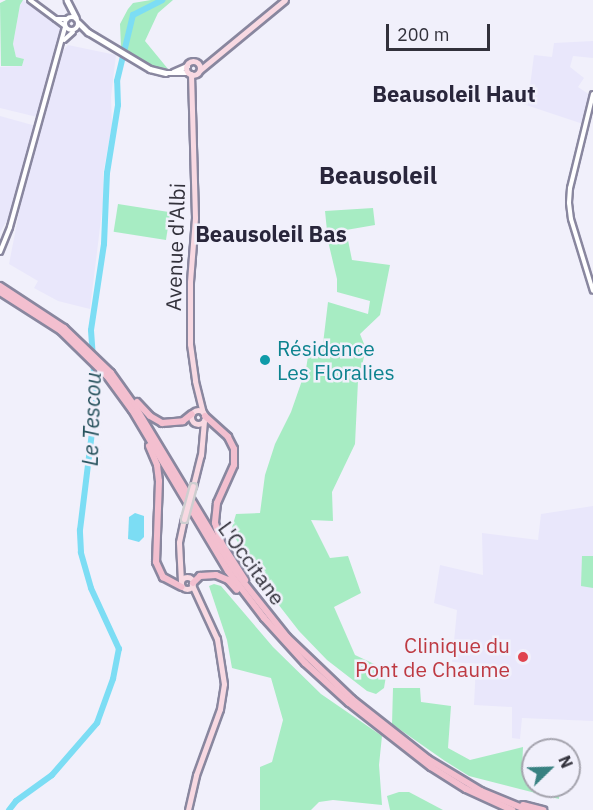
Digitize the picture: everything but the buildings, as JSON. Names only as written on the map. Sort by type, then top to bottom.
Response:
[{"type":"highway","name":"L'Occitane","points":[[0,286],[38,309],[106,370],[136,408],[214,542],[266,617],[352,699],[428,759],[481,791],[527,810]]},
{"type":"highway","name":"L'Occitane","points":[[0,292],[48,322],[86,350]]},
{"type":"highway","name":"L'Occitane","points":[[106,370],[210,544],[266,617],[349,703],[418,758],[466,789],[512,810]]},
{"type":"highway","points":[[106,370],[156,421],[176,423],[192,413]]},
{"type":"highway","points":[[132,411],[154,456],[158,472],[157,567],[166,579],[183,586]]},
{"type":"highway","points":[[204,416],[228,437],[235,453],[233,470],[216,511],[218,535],[266,617]]},
{"type":"highway","points":[[191,582],[204,575],[224,578],[266,617]]},
{"type":"highway","points":[[466,789],[500,810]]},
{"type":"highway","points":[[481,791],[543,810]]},
{"type":"main road","points":[[68,3],[77,20],[88,32],[150,69],[166,73],[190,74],[199,72],[285,0]]},
{"type":"main road","points":[[68,3],[65,27],[74,31],[88,32]]},
{"type":"main road","points":[[67,19],[77,20]]},
{"type":"main road","points":[[74,31],[77,20]]},
{"type":"main road","points":[[166,73],[187,66],[191,61],[214,58]]},
{"type":"main road","points":[[197,62],[199,72]]},
{"type":"main road","name":"Avenue d'Albi","points":[[187,66],[192,95],[190,117],[195,218],[189,314],[192,366],[198,399],[204,416]]},
{"type":"main road","name":"Avenue d'Albi","points":[[192,95],[199,72]]},
{"type":"main road","points":[[198,399],[192,413],[203,436]]},
{"type":"main road","points":[[192,413],[204,416]]},
{"type":"main road","points":[[195,423],[200,424],[204,416]]},
{"type":"main road","points":[[198,602],[183,586],[178,542],[193,486],[203,436],[204,416]]},
{"type":"main road","points":[[180,561],[217,639],[224,684],[220,709],[196,775],[188,810]]},
{"type":"main road","points":[[183,586],[191,582]]},
{"type":"main road","points":[[183,586],[191,582]]},
{"type":"street","points":[[0,252],[10,227],[65,27],[30,0]]},
{"type":"street","points":[[55,18],[67,19]]},
{"type":"street","points":[[62,43],[74,31]]},
{"type":"street","points":[[593,94],[570,188],[569,203],[571,219],[593,291]]},
{"type":"shaded area","points":[[23,0],[62,27],[37,117],[0,108],[0,67],[22,66],[24,59],[16,57],[13,44],[20,5]]},
{"type":"shaded area","points":[[593,41],[593,58],[573,56],[570,67],[584,78],[578,87],[590,95],[583,124],[517,102],[530,86],[534,55],[552,57],[554,43]]},
{"type":"shaded area","points":[[68,45],[116,55],[111,97],[112,125],[103,174],[104,195],[90,309],[58,301],[34,288],[38,281],[9,264],[24,187],[62,52]]},
{"type":"shaded area","points":[[0,116],[36,126],[11,214],[0,232]]},
{"type":"shaded area","points":[[593,506],[593,721],[522,718],[520,739],[512,738],[512,707],[474,705],[476,664],[452,662],[457,610],[434,603],[440,565],[483,575],[482,533],[538,540],[541,514]]},
{"type":"green space","points":[[6,0],[23,0],[20,5],[13,44],[16,57],[24,59],[22,66],[1,66],[0,3]]},
{"type":"green space","points":[[173,0],[158,13],[145,41],[168,69],[152,66],[121,47],[120,24],[128,9],[133,3]]},
{"type":"green space","points":[[118,204],[170,212],[166,240],[114,232]]},
{"type":"green space","points":[[373,208],[375,225],[346,230],[352,260],[390,265],[380,315],[360,334],[366,349],[358,381],[355,444],[332,492],[333,521],[311,520],[330,558],[348,556],[361,593],[334,607],[355,655],[387,670],[384,688],[376,694],[367,691],[327,660],[299,631],[271,595],[231,531],[236,514],[260,513],[265,475],[275,444],[291,412],[306,369],[309,350],[322,352],[328,302],[368,314],[370,301],[337,292],[337,279],[328,241],[325,211]]},
{"type":"green space","points":[[582,556],[593,556],[593,588],[581,586]]},
{"type":"green space","points":[[214,584],[221,586],[273,647],[321,694],[382,736],[379,765],[382,805],[333,800],[319,802],[311,810],[260,810],[260,767],[272,762],[283,720],[271,678],[232,668],[227,640],[209,586]]},
{"type":"green space","points":[[393,688],[420,688],[421,702],[451,706],[448,748],[470,760],[521,747],[521,789],[469,776],[392,724]]},
{"type":"green space","points":[[409,792],[443,810],[390,810],[387,796]]},
{"type":"water","points":[[135,513],[144,516],[144,537],[139,542],[128,539],[129,517]]},
{"type":"waterway","name":"Le Tescou","points":[[9,810],[16,801],[52,775],[97,723],[113,679],[119,649],[91,588],[81,552],[80,530],[96,400],[91,330],[104,244],[107,173],[118,105],[117,81],[133,15],[162,0]]},
{"type":"place","name":"Résidence Les Floralies","points":[[265,360]]},
{"type":"place","name":"Clinique du Pont de Chaume","points":[[523,657]]},
{"type":"district","name":"Beausoleil Haut","points":[[454,94]]},
{"type":"district","name":"Beausoleil","points":[[378,176]]},
{"type":"district","name":"Beausoleil Bas","points":[[271,234]]}]
